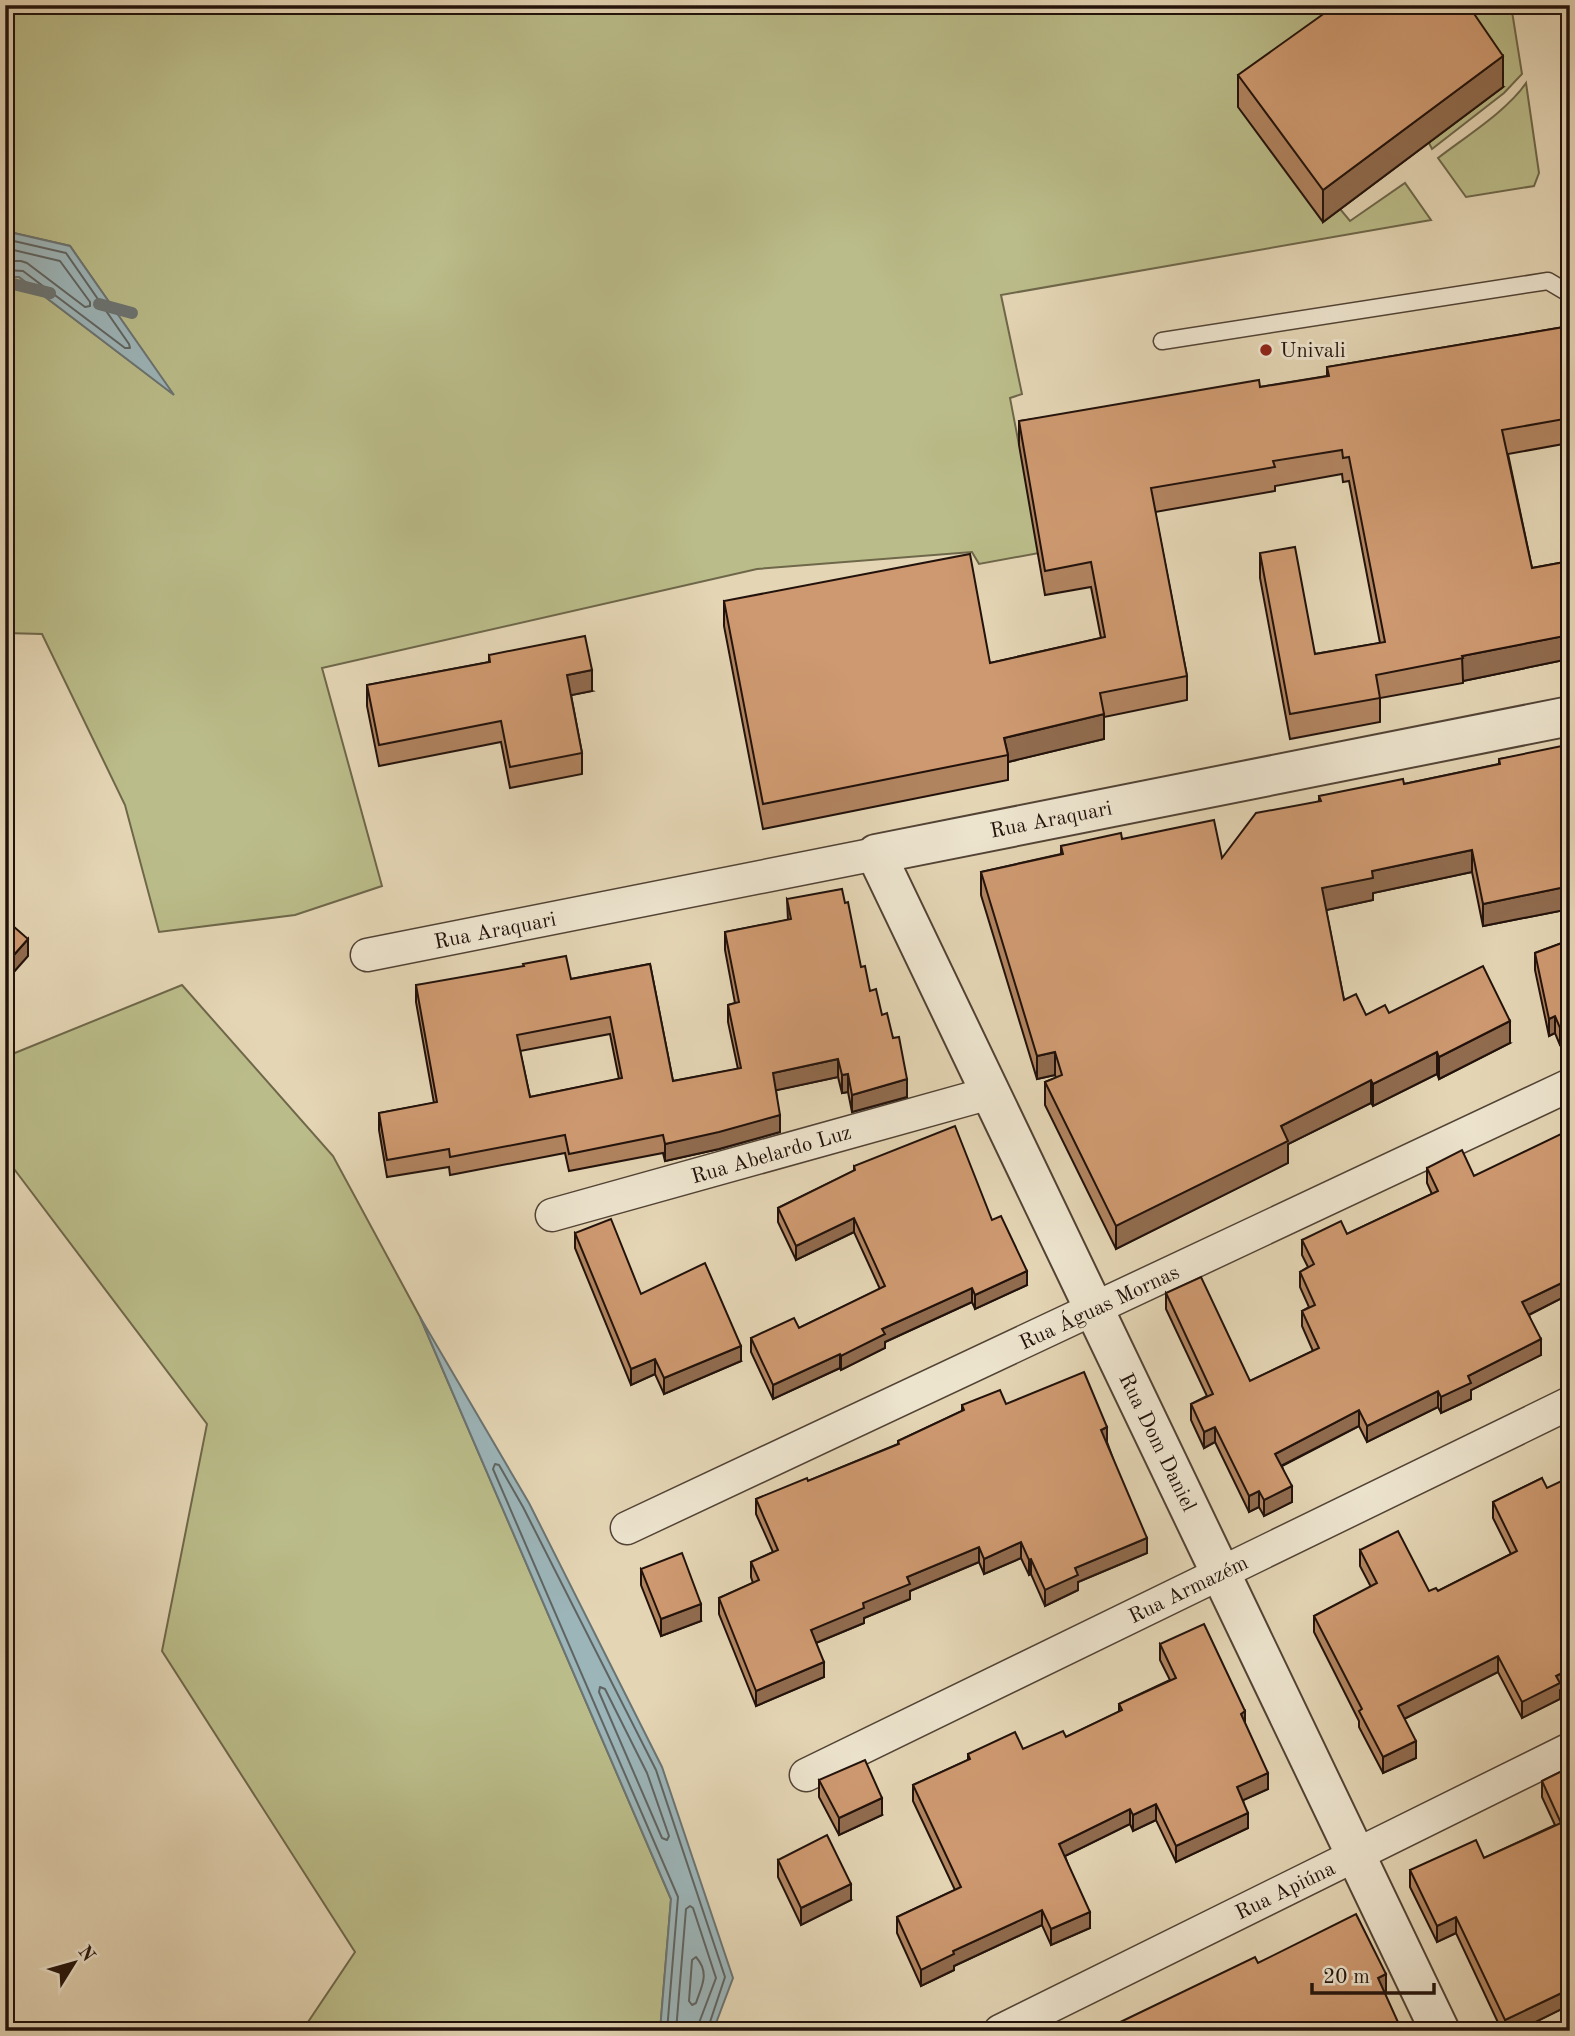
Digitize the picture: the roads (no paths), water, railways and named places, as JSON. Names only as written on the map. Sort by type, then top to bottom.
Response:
[{"type":"street","name":"Rua Araquari","points":[[367,956],[1570,716]]},
{"type":"street","name":"Rua Dom Daniel","points":[[876,854],[1440,2031]]},
{"type":"street","name":"Rua Águas Mornas","points":[[627,1528],[1570,1085]]},
{"type":"street","name":"Rua Abelardo Luz","points":[[552,1215],[990,1093]]},
{"type":"street","name":"Rua Armazém","points":[[806,1775],[1570,1403]]},
{"type":"street","name":"Rua Apiúna","points":[[1000,2031],[1570,1749]]},
{"type":"lane","points":[[1162,341],[1548,281],[1570,294]]},
{"type":"water","points":[[5,231],[70,246],[174,395],[19,277],[5,277]]},
{"type":"water","points":[[420,1317],[529,1503],[662,1767],[733,1978],[713,2031],[660,2031],[671,1899]]},
{"type":"waterway","points":[[5,282],[50,293]]},
{"type":"waterway","points":[[99,304],[132,313]]},
{"type":"place","name":"Univali","points":[[1266,350]]}]
